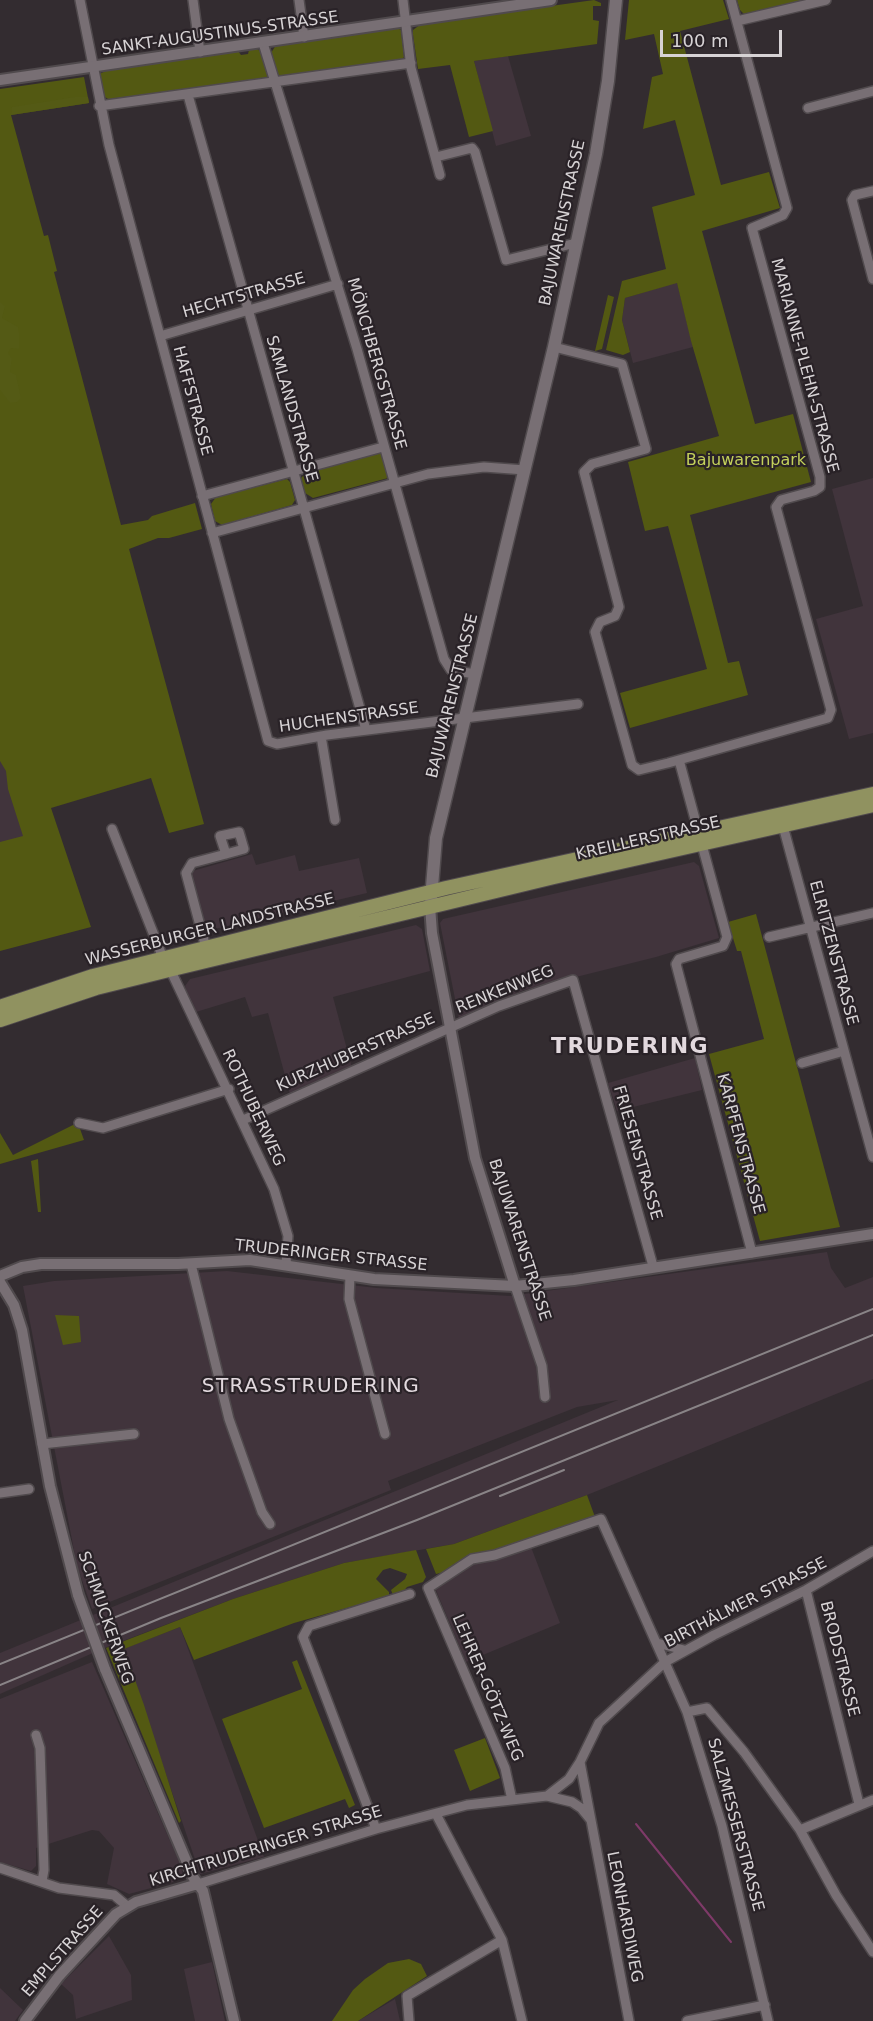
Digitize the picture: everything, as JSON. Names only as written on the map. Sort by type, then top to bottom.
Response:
[{"type":"main road","name":"BAJUWARENSTRASSE","points":[[431,899],[434,850],[554,347],[601,127],[616,0]]},
{"type":"main road","name":"KREILLERSTRASSE","points":[[431,899],[700,838],[873,794]]},
{"type":"main road","name":"KREILLERSTRASSE","points":[[700,838],[783,825],[873,805]]},
{"type":"main road","name":"WASSERBURGER LANDSTRASSE","points":[[0,1020],[167,964],[206,948],[431,899]]},
{"type":"main road","name":"WASSERBURGER LANDSTRASSE","points":[[0,1007],[93,976],[167,964],[431,899]]},
{"type":"street","name":"HAFFSTRASSE","points":[[80,0],[99,106],[268,741]]},
{"type":"street","points":[[193,0],[200,52]]},
{"type":"street","points":[[299,0],[304,37]]},
{"type":"street","points":[[403,0],[411,63],[440,175]]},
{"type":"street","name":"SANKT-AUGUSTINUS-STRASSE","points":[[0,81],[551,0]]},
{"type":"street","name":"MARIANNE-PLEHN-STRASSE","points":[[679,760],[824,719],[831,713],[776,507],[781,500],[814,491],[820,486],[820,477],[752,228],[783,215],[787,208],[731,0]]},
{"type":"street","points":[[737,21],[826,0]]},
{"type":"street","name":"MÖNCHBERGSTRASSE","points":[[263,43],[338,284],[444,659],[451,670],[475,674]]},
{"type":"street","points":[[99,106],[274,84],[411,63]]},
{"type":"street","points":[[808,108],[873,91]]},
{"type":"street","name":"SAMLANDSTRASSE","points":[[188,95],[366,730]]},
{"type":"street","points":[[436,157],[472,148],[475,152],[506,260],[576,243]]},
{"type":"street","points":[[873,191],[853,197],[873,279]]},
{"type":"street","name":"HECHTSTRASSE","points":[[160,336],[338,284]]},
{"type":"street","points":[[554,347],[621,363],[625,368],[646,449],[592,464],[584,469],[619,608],[615,616],[600,622],[595,632],[632,765],[639,770],[679,760],[700,838]]},
{"type":"street","points":[[202,496],[383,447]]},
{"type":"street","points":[[212,533],[394,482],[467,468],[525,470]]},
{"type":"street","name":"HUCHENSTRASSE","points":[[268,741],[277,744],[366,730],[578,704]]},
{"type":"street","points":[[321,736],[335,820]]},
{"type":"street","name":"ELRITZENSTRASSE","points":[[783,825],[844,1051],[869,1126],[873,1157]]},
{"type":"street","name":"ROTHUBERWEG","points":[[112,829],[167,964],[229,1089],[281,1209],[288,1236],[286,1264]]},
{"type":"street","name":"KARPFENSTRASSE","points":[[700,838],[727,937],[723,946],[679,959],[676,964],[752,1253]]},
{"type":"street","points":[[206,948],[186,873],[192,863],[226,854]]},
{"type":"street","name":"BAJUWARENSTRASSE","points":[[431,899],[430,922],[478,1171],[542,1366],[545,1397]]},
{"type":"street","points":[[769,937],[873,913]]},
{"type":"street","name":"RENKENWEG","points":[[449,1028],[522,996],[573,980]]},
{"type":"street","name":"FRIESENSTRASSE","points":[[573,980],[653,1266]]},
{"type":"street","name":"KURZHUBERSTRASSE","points":[[243,1120],[449,1028]]},
{"type":"street","points":[[802,1063],[844,1051]]},
{"type":"street","points":[[79,1123],[103,1128],[229,1089]]},
{"type":"street","name":"TRUDERINGER STRASSE","points":[[0,1276],[22,1267],[41,1264],[190,1264],[237,1259],[286,1264],[350,1276],[515,1286],[573,1280],[873,1234]]},
{"type":"street","points":[[190,1264],[229,1419],[262,1512],[270,1524]]},
{"type":"street","points":[[350,1276],[349,1299],[385,1434]]},
{"type":"street","name":"SCHMUCKERWEG","points":[[0,1282],[14,1305],[22,1330],[42,1444],[78,1595],[105,1669],[206,1900],[234,2021]]},
{"type":"street","points":[[42,1444],[134,1434]]},
{"type":"street","points":[[0,1493],[29,1489]]},
{"type":"street","name":"SALZMESSERSTRASSE","points":[[428,1588],[472,1559],[495,1556],[601,1519],[687,1712],[722,1826],[768,2021]]},
{"type":"street","name":"BIRTHÄLMER STRASSE","points":[[547,1796],[569,1779],[599,1723],[665,1662],[684,1650],[806,1590],[873,1551]]},
{"type":"street","name":"LEHRER-GÖTZ-WEG","points":[[428,1588],[505,1768],[512,1800]]},
{"type":"street","name":"BRODSTRASSE","points":[[806,1590],[859,1804]]},
{"type":"street","points":[[376,1829],[303,1637],[309,1626],[410,1594]]},
{"type":"street","points":[[657,1643],[669,1648],[684,1650]]},
{"type":"street","points":[[687,1712],[702,1707],[710,1711],[767,1782],[800,1830],[836,1895],[873,1952]]},
{"type":"street","points":[[36,1735],[40,1748],[44,1870],[42,1881]]},
{"type":"street","name":"LEONHARDIWEG","points":[[580,1762],[629,2021]]},
{"type":"street","points":[[547,1796],[572,1802],[581,1808],[590,1820]]},
{"type":"street","name":"KIRCHTRUDERINGER STRASSE","points":[[127,1906],[376,1829],[467,1805],[547,1796]]},
{"type":"street","points":[[800,1830],[873,1800]]},
{"type":"street","points":[[436,1814],[502,1940],[522,2021]]},
{"type":"street","points":[[0,1868],[59,1888],[114,1895],[127,1906]]},
{"type":"street","name":"EMPLSTRASSE","points":[[25,2021],[90,1942],[127,1906]]},
{"type":"street","points":[[409,2021],[406,1996],[502,1940]]},
{"type":"street","points":[[687,2021],[765,2005]]},
{"type":"shaded area","points":[[508,56],[531,136],[496,146],[474,61]]},
{"type":"shaded area","points":[[677,282],[693,347],[633,363],[622,320],[625,298]]},
{"type":"shaded area","points":[[873,478],[873,733],[849,739],[816,619],[863,606],[832,489]]},
{"type":"shaded area","points":[[0,738],[30,842],[0,850]]},
{"type":"shaded area","points":[[252,854],[256,865],[295,855],[299,871],[359,858],[367,893],[206,931],[189,872]]},
{"type":"shaded area","points":[[694,862],[699,866],[719,938],[656,957],[524,990],[459,1019],[440,923],[443,919]]},
{"type":"shaded area","points":[[416,925],[422,929],[430,971],[333,997],[352,1068],[290,1094],[268,1013],[252,1017],[245,997],[196,1012],[186,991],[185,986],[190,979]]},
{"type":"shaded area","points":[[695,1058],[702,1090],[617,1111],[608,1083]]},
{"type":"shaded area","points":[[827,1252],[831,1268],[845,1288],[873,1277],[873,1379],[587,1495],[454,1544],[344,1563],[233,1599],[102,1649],[0,1694],[0,1653],[618,1400],[577,1407],[388,1481],[391,1490],[92,1609],[77,1566],[23,1286],[54,1281],[227,1271],[377,1288],[510,1296]]},
{"type":"shaded area","points":[[531,1547],[560,1623],[466,1662],[435,1588],[471,1564]]},
{"type":"shaded area","points":[[180,1627],[264,1857],[200,1874],[123,1649]]},
{"type":"shaded area","points":[[92,1662],[181,1866],[183,1876],[173,1882],[129,1894],[107,1884],[114,1848],[99,1831],[92,1830],[36,1848],[36,1866],[31,1871],[0,1862],[0,1699]]},
{"type":"shaded area","points":[[109,1936],[131,1975],[132,2000],[76,2019],[73,1995],[61,1984]]},
{"type":"shaded area","points":[[212,1962],[225,2021],[195,2021],[184,1969]]},
{"type":"shaded area","points":[[0,1988],[23,2010],[15,2021],[0,2021]]},
{"type":"shaded area","points":[[395,1999],[400,2021],[358,2021]]},
{"type":"green space","points":[[594,0],[601,3],[601,6],[593,6],[593,20],[599,21],[597,44],[474,61],[493,131],[469,137],[450,65],[418,69],[413,30],[421,24]]},
{"type":"green space","name":"Bajuwarenpark","points":[[629,0],[723,0],[729,19],[680,31],[721,185],[769,172],[780,208],[702,231],[755,424],[793,414],[811,482],[690,515],[728,663],[739,661],[748,695],[630,728],[620,693],[707,669],[668,526],[645,531],[628,462],[719,436],[691,341],[677,283],[625,298],[622,320],[630,352],[623,355],[606,350],[622,281],[666,269],[652,207],[695,195],[675,120],[643,129],[652,77],[663,74],[654,34],[625,40]]},
{"type":"green space","points":[[737,0],[810,0],[745,15],[740,10]]},
{"type":"green space","points":[[396,27],[401,30],[404,57],[401,61],[283,79],[278,76],[271,53],[276,45]]},
{"type":"green space","points":[[249,50],[260,51],[269,76],[266,81],[110,100],[103,96],[99,74],[106,71],[238,51],[241,55],[248,54]]},
{"type":"green space","points":[[84,77],[89,103],[11,115],[44,236],[48,235],[57,271],[54,272],[121,525],[148,520],[152,516],[195,503],[202,529],[169,538],[158,538],[129,549],[204,824],[169,833],[151,778],[51,808],[91,927],[0,951],[0,842],[23,836],[8,789],[6,771],[0,761],[0,89]]},
{"type":"green space","points":[[88,97],[89,103],[11,115],[12,107]]},
{"type":"green space","points":[[608,295],[614,297],[602,349],[595,351]]},
{"type":"green space","points":[[0,302],[5,306],[2,318],[18,327],[19,333],[19,349],[11,348],[8,353],[12,359],[10,372],[16,375],[21,398],[17,402],[10,403],[0,390]]},
{"type":"green space","points":[[380,451],[388,478],[313,498],[305,493],[301,478],[308,471]]},
{"type":"green space","points":[[287,479],[295,500],[292,505],[222,525],[215,521],[211,504],[216,497]]},
{"type":"green space","points":[[756,914],[840,1227],[760,1241],[709,1054],[764,1039],[741,951],[737,951],[728,922]]},
{"type":"green space","points":[[73,1125],[79,1126],[84,1140],[0,1164],[0,1133],[13,1155]]},
{"type":"green space","points":[[38,1159],[41,1212],[38,1212],[31,1161]]},
{"type":"green space","points":[[55,1315],[79,1316],[81,1342],[63,1345]]},
{"type":"green space","points":[[587,1495],[595,1517],[494,1552],[493,1550],[476,1554],[449,1571],[436,1574],[426,1549],[454,1544]]},
{"type":"green space","points":[[416,1550],[426,1577],[423,1582],[407,1587],[403,1592],[393,1595],[391,1590],[405,1579],[407,1574],[390,1568],[383,1570],[376,1579],[389,1592],[389,1596],[294,1623],[194,1660],[180,1627],[124,1649],[181,1821],[179,1823],[106,1648],[233,1599],[344,1563]]},
{"type":"green space","points":[[297,1660],[355,1805],[349,1808],[345,1799],[264,1828],[222,1719],[302,1689],[292,1662]]},
{"type":"green space","points":[[485,1738],[500,1778],[470,1791],[454,1750]]},
{"type":"green space","points":[[409,1959],[421,1964],[427,1976],[358,2021],[332,2021],[353,1990],[365,1979],[388,1963]]},
{"type":"waterway","points":[[636,1824],[731,1942]]},
{"type":"railway","points":[[0,1664],[873,1309]]},
{"type":"railway","points":[[0,1685],[161,1618],[417,1520],[873,1335]]},
{"type":"railway","points":[[500,1496],[564,1470]]},
{"type":"district","name":"TRUDERING","points":[[630,1047]]},
{"type":"district","name":"STRASSTRUDERING","points":[[311,1387]]}]
